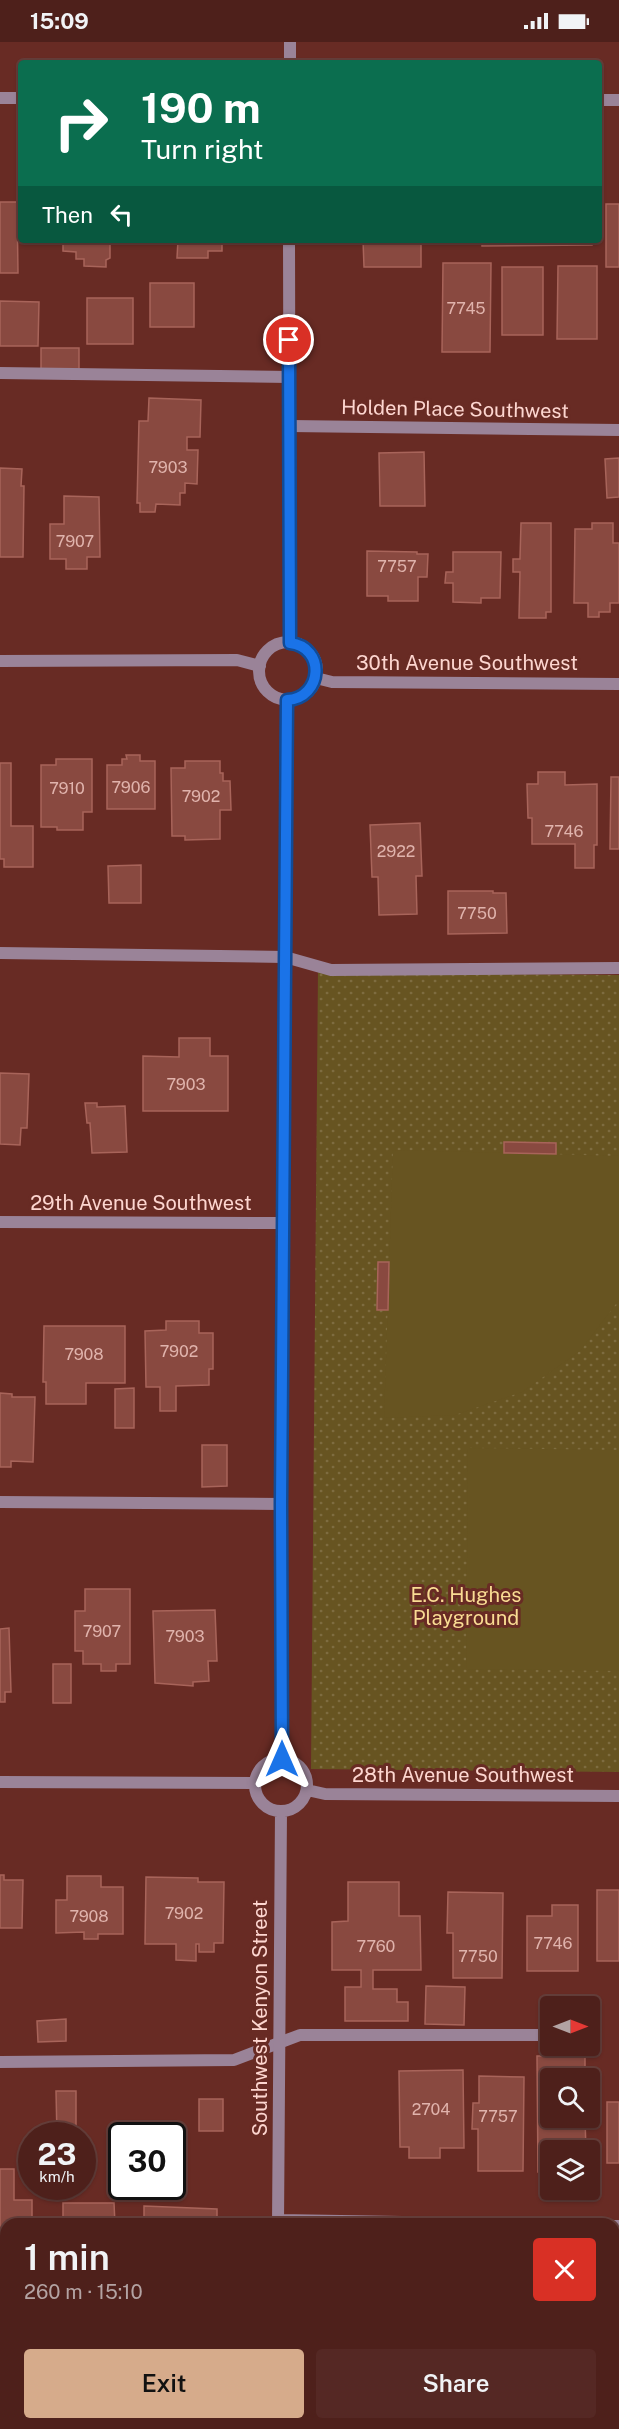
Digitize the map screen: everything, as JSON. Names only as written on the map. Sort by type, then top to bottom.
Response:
[{"type":"street","points":[[290,42],[290,60]]},
{"type":"street","points":[[0,98],[18,98]]},
{"type":"street","points":[[602,100],[619,100]]},
{"type":"street","points":[[289,243],[290,643]]},
{"type":"street","points":[[0,373],[290,377]]},
{"type":"street","name":"Holden Place Southwest","points":[[290,426],[619,430]]},
{"type":"street","points":[[290,643],[302,646],[310,652],[317,669],[316,678],[307,694],[287,700],[280,699],[265,689],[261,680],[260,666],[266,652],[274,646],[290,643]]},
{"type":"street","points":[[0,661],[237,660],[260,666]]},
{"type":"street","name":"30th Avenue Southwest","points":[[316,678],[333,682],[619,684]]},
{"type":"street","points":[[282,1759],[281,1504],[287,700]]},
{"type":"street","points":[[0,953],[285,957],[331,970],[619,968]]},
{"type":"street","name":"29th Avenue Southwest","points":[[0,1222],[283,1223]]},
{"type":"street","points":[[0,1502],[281,1504]]},
{"type":"street","points":[[282,1759],[292,1761],[299,1766],[307,1782],[307,1790],[298,1805],[281,1811],[264,1806],[255,1791],[255,1783],[261,1767],[267,1762],[282,1759]]},
{"type":"street","points":[[0,1782],[255,1783]]},
{"type":"street","name":"28th Avenue Southwest","points":[[307,1790],[324,1794],[619,1796]]},
{"type":"street","name":"Southwest Kenyon Street","points":[[278,2218],[281,1811]]},
{"type":"street","points":[[0,2062],[234,2060],[300,2035],[540,2035]]},
{"type":"green space","name":"E.C. Hughes Playground","points":[[318,970],[335,973],[619,975],[619,1772],[311,1769]]},
{"type":"green space","points":[[393,1150],[619,1156],[619,1300],[580,1351],[522,1392],[455,1415],[384,1418]]},
{"type":"green space","points":[[468,1448],[619,1450],[619,1671],[466,1669]]},
{"type":"building","points":[[0,202],[17,202],[18,273],[0,273]]},
{"type":"building","points":[[606,204],[619,204],[619,267],[606,267]]},
{"type":"building","points":[[63,243],[110,243],[110,258],[106,260],[106,267],[84,266],[84,259],[76,259],[76,252],[63,251]]},
{"type":"building","points":[[178,243],[222,243],[222,251],[208,251],[208,258],[177,258]]},
{"type":"building","points":[[363,243],[421,243],[421,267],[364,267]]},
{"type":"building","points":[[482,243],[592,243],[592,245],[482,246]]},
{"type":"building","points":[[443,263],[491,263],[490,352],[442,352]]},
{"type":"building","points":[[558,266],[597,266],[597,339],[557,339]]},
{"type":"building","points":[[502,267],[543,267],[543,335],[502,335]]},
{"type":"building","points":[[150,283],[194,283],[194,327],[150,327]]},
{"type":"building","points":[[87,298],[133,298],[133,344],[87,344]]},
{"type":"building","points":[[0,301],[39,302],[38,346],[0,346]]},
{"type":"building","points":[[41,348],[79,348],[79,373],[41,373]]},
{"type":"building","points":[[149,398],[201,400],[200,437],[187,437],[187,450],[198,450],[197,484],[185,483],[185,493],[180,493],[180,505],[156,504],[155,512],[140,512],[140,503],[137,503],[139,421],[148,421]]},
{"type":"building","points":[[424,452],[425,506],[380,506],[379,453]]},
{"type":"building","points":[[619,458],[619,497],[607,498],[605,459]]},
{"type":"building","points":[[0,468],[22,469],[21,486],[24,486],[23,557],[0,557]]},
{"type":"building","points":[[64,496],[99,497],[100,557],[87,557],[87,569],[66,569],[66,559],[50,559],[50,524],[64,524]]},
{"type":"building","points":[[521,523],[551,523],[551,612],[546,612],[546,618],[519,618],[520,572],[513,572],[513,559],[520,559]]},
{"type":"building","points":[[592,523],[613,523],[613,543],[619,543],[619,603],[610,603],[610,612],[599,612],[599,617],[588,617],[588,603],[574,603],[575,529],[592,529]]},
{"type":"building","points":[[367,551],[428,554],[427,577],[418,577],[418,601],[388,601],[388,596],[367,596]]},
{"type":"building","points":[[453,552],[501,552],[500,598],[481,598],[481,603],[453,602],[453,583],[445,583],[446,572],[453,572]]},
{"type":"building","points":[[126,755],[140,755],[140,761],[155,761],[155,809],[107,809],[107,765],[122,765],[122,759],[127,759]]},
{"type":"building","points":[[56,759],[92,759],[92,812],[83,812],[83,830],[57,830],[57,827],[41,827],[41,765],[56,765]]},
{"type":"building","points":[[185,761],[220,761],[223,781],[230,781],[231,810],[220,810],[220,839],[185,840],[185,836],[172,836],[171,768],[185,768]]},
{"type":"building","points":[[0,763],[11,763],[11,826],[33,826],[33,867],[4,867],[4,859],[0,859]]},
{"type":"building","points":[[538,772],[565,772],[565,785],[597,784],[597,845],[594,845],[594,868],[575,868],[575,844],[532,844],[532,818],[528,818],[527,784],[538,784]]},
{"type":"building","points":[[611,777],[619,777],[619,849],[610,849]]},
{"type":"building","points":[[420,823],[422,876],[416,876],[417,914],[379,915],[378,877],[372,877],[370,825]]},
{"type":"building","points":[[141,865],[141,903],[109,903],[108,866]]},
{"type":"building","points":[[448,891],[506,893],[507,933],[448,934]]},
{"type":"building","points":[[179,1038],[210,1038],[210,1056],[228,1056],[228,1111],[143,1111],[143,1056],[179,1057]]},
{"type":"building","points":[[0,1073],[29,1074],[27,1128],[21,1128],[20,1145],[0,1144]]},
{"type":"building","points":[[85,1103],[97,1103],[97,1107],[125,1106],[127,1152],[92,1153],[90,1123],[87,1123]]},
{"type":"building","points":[[504,1142],[556,1143],[556,1154],[504,1153]]},
{"type":"building","points":[[378,1262],[389,1262],[388,1310],[377,1310]]},
{"type":"building","points":[[166,1321],[199,1321],[199,1333],[213,1333],[213,1369],[209,1369],[209,1385],[176,1386],[176,1411],[160,1411],[160,1387],[146,1387],[145,1331],[166,1330]]},
{"type":"building","points":[[44,1326],[125,1326],[125,1383],[86,1383],[86,1404],[46,1404],[46,1382],[43,1382]]},
{"type":"building","points":[[134,1388],[134,1428],[115,1428],[115,1389]]},
{"type":"building","points":[[0,1393],[12,1394],[12,1397],[35,1397],[33,1462],[11,1461],[11,1467],[0,1467]]},
{"type":"building","points":[[202,1445],[227,1445],[227,1486],[202,1487]]},
{"type":"building","points":[[85,1589],[130,1589],[130,1664],[116,1664],[116,1671],[101,1671],[101,1664],[83,1664],[83,1651],[75,1651],[75,1611],[85,1611]]},
{"type":"building","points":[[215,1610],[217,1661],[208,1661],[209,1681],[193,1682],[193,1686],[155,1683],[153,1611]]},
{"type":"building","points":[[9,1628],[11,1692],[5,1692],[5,1702],[0,1702],[0,1629]]},
{"type":"building","points":[[53,1664],[71,1664],[71,1703],[53,1703]]},
{"type":"building","points":[[0,1875],[4,1875],[4,1880],[23,1880],[22,1928],[0,1928]]},
{"type":"building","points":[[67,1876],[101,1876],[101,1887],[123,1887],[123,1934],[98,1934],[98,1939],[84,1939],[84,1932],[56,1933],[56,1900],[67,1900]]},
{"type":"building","points":[[146,1877],[198,1878],[198,1882],[224,1882],[223,1943],[214,1943],[214,1952],[199,1952],[199,1944],[196,1944],[196,1961],[176,1960],[176,1944],[145,1944]]},
{"type":"building","points":[[348,1882],[399,1882],[399,1916],[420,1916],[421,1970],[373,1970],[373,1989],[397,1989],[397,2002],[408,2002],[408,2021],[345,2021],[345,1987],[361,1987],[361,1970],[332,1970],[332,1922],[348,1921]]},
{"type":"building","points":[[597,1890],[619,1890],[619,1961],[597,1961]]},
{"type":"building","points":[[448,1892],[503,1893],[502,1978],[453,1978],[453,1933],[447,1933]]},
{"type":"building","points":[[552,1905],[578,1905],[578,1971],[527,1971],[527,1916],[552,1916]]},
{"type":"building","points":[[426,1986],[465,1987],[464,2025],[425,2024]]},
{"type":"building","points":[[66,2019],[66,2041],[38,2042],[37,2021]]},
{"type":"building","points":[[537,2056],[585,2056],[585,2068],[540,2068],[540,2128],[585,2128],[586,2140],[540,2140],[540,2172],[538,2172]]},
{"type":"building","points":[[463,2070],[464,2148],[440,2148],[440,2158],[409,2158],[409,2147],[400,2147],[399,2071]]},
{"type":"building","points":[[479,2076],[524,2077],[523,2171],[478,2171],[478,2129],[472,2129],[473,2103],[479,2103]]},
{"type":"building","points":[[56,2091],[76,2091],[76,2122],[57,2122]]},
{"type":"building","points":[[199,2099],[223,2099],[223,2131],[199,2131]]},
{"type":"building","points":[[607,2102],[619,2102],[619,2163],[607,2163]]},
{"type":"building","points":[[0,2169],[14,2169],[14,2200],[32,2200],[32,2218],[0,2218]]},
{"type":"building","points":[[63,2203],[114,2203],[115,2218],[63,2218]]},
{"type":"building","points":[[144,2206],[217,2209],[217,2218],[144,2218]]},
{"type":"route","points":[[282,1759],[281,1504],[287,700],[307,694],[316,678],[317,669],[310,652],[302,646],[290,643],[289,340]]}]
